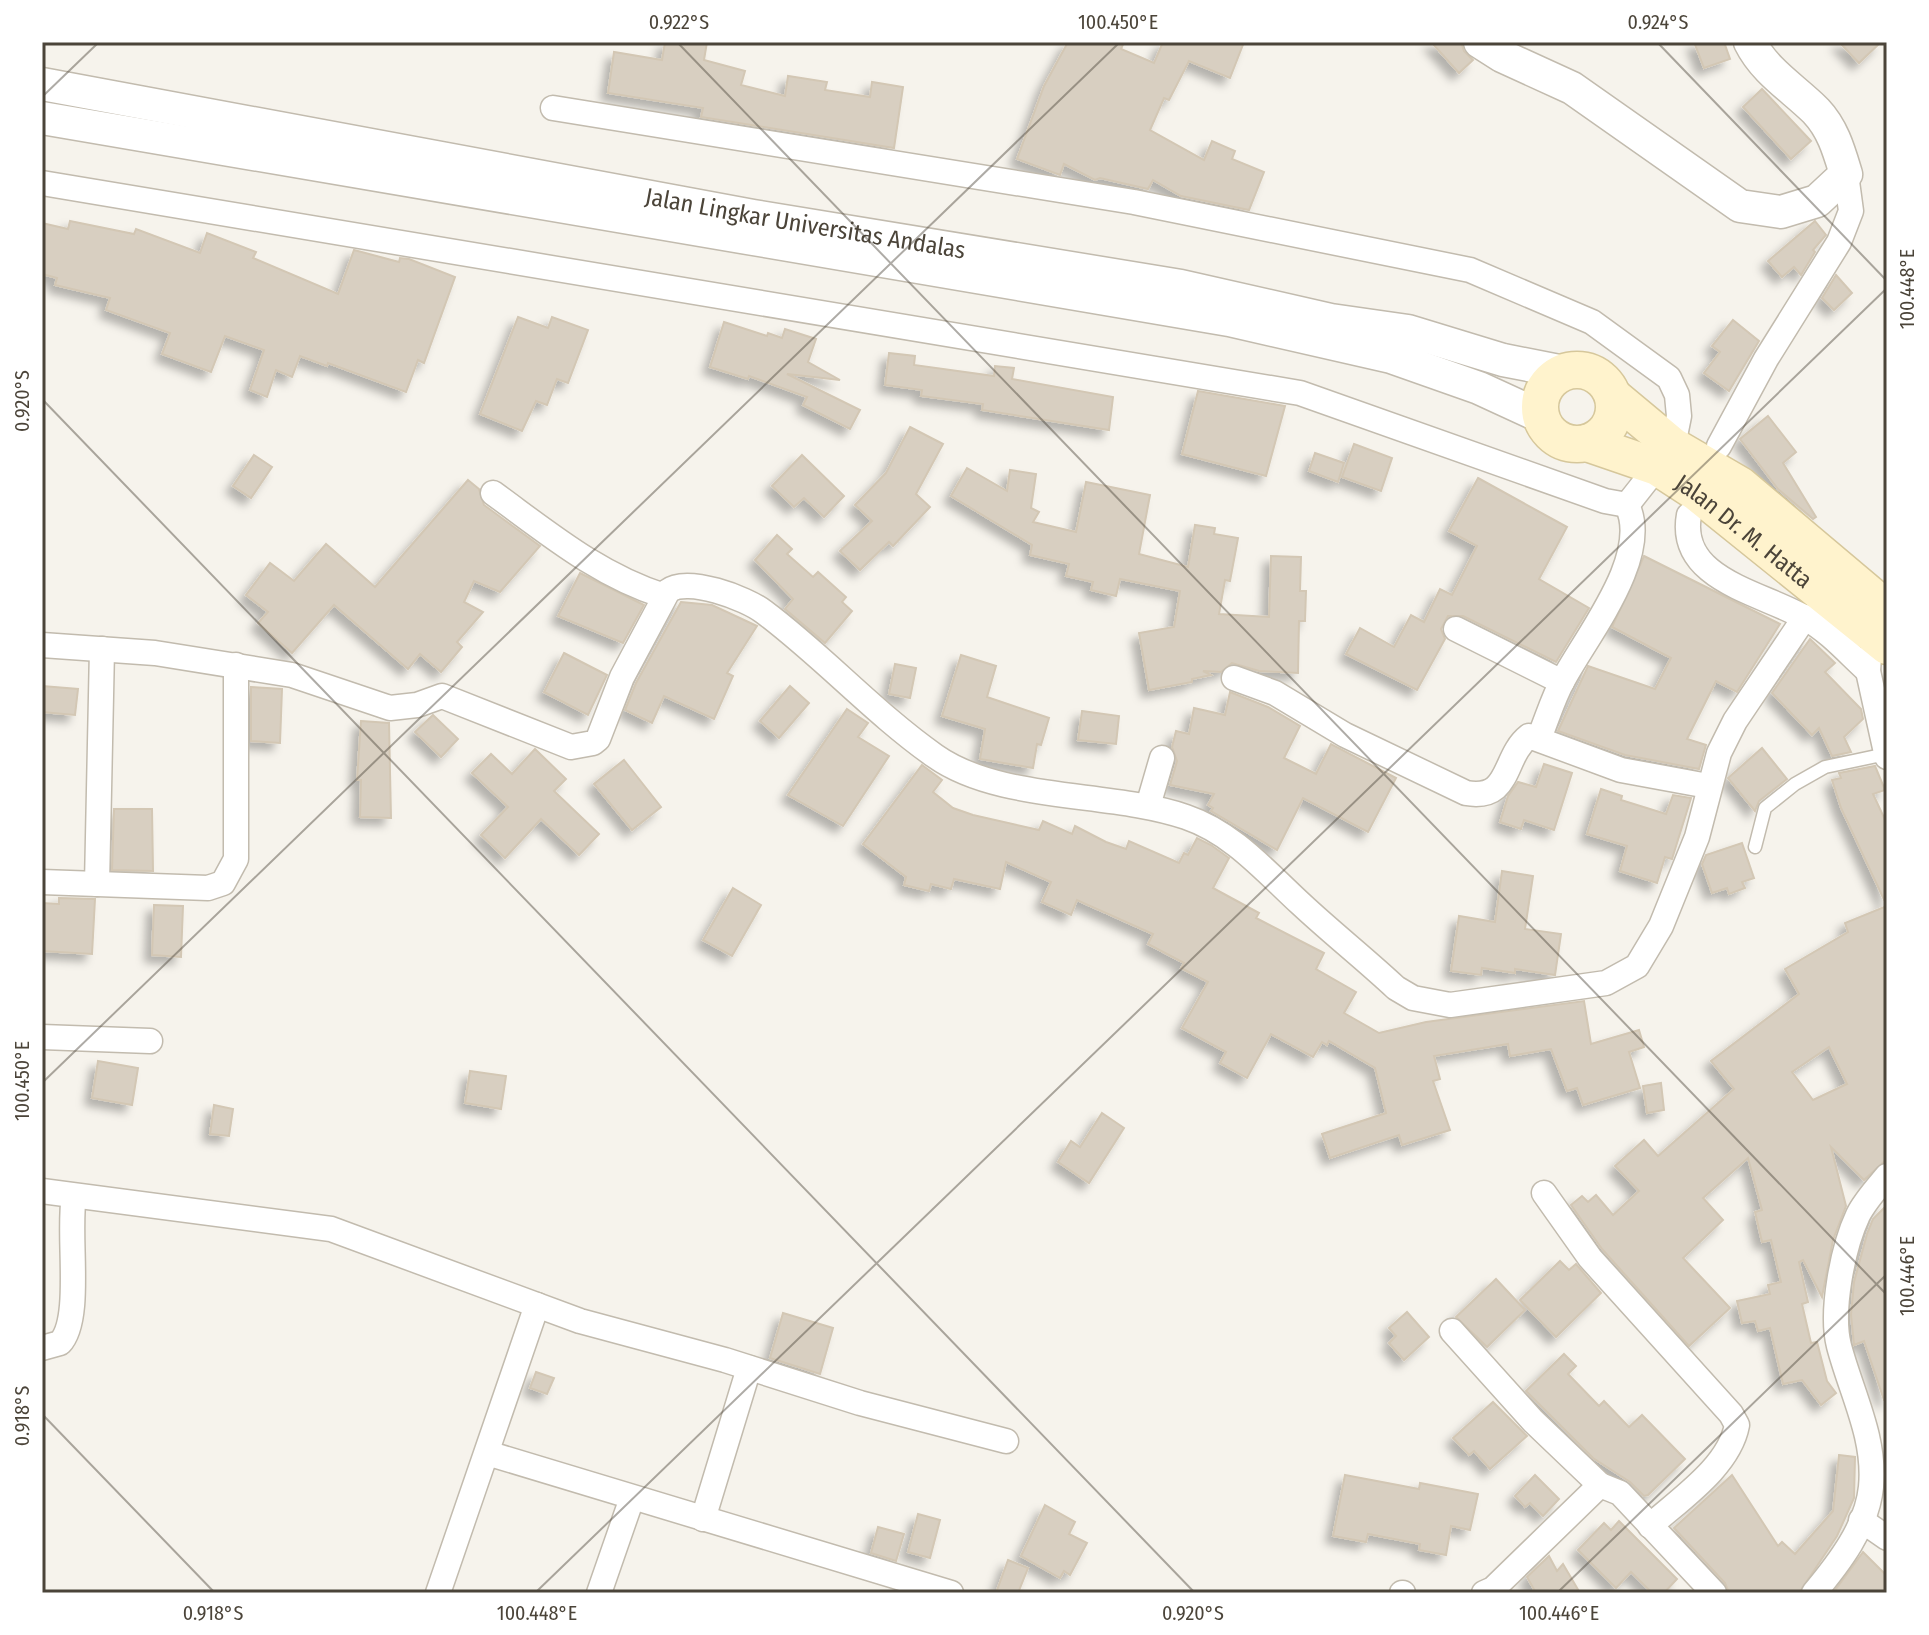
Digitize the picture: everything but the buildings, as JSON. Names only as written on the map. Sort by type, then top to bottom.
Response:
[{"type":"main road","points":[[1588,371],[1598,377],[1613,396],[1614,411],[1610,425],[1587,443],[1559,439],[1542,417],[1540,406],[1547,386],[1564,372],[1588,371]]},
{"type":"main road","name":"Jalan Dr. M. Hatta","points":[[1613,396],[1665,456],[1735,522],[1878,640]]},
{"type":"main road","name":"Jalan Dr. M. Hatta","points":[[1587,443],[1665,456]]},
{"type":"street","points":[[1480,42],[1502,56],[1572,88],[1740,206],[1781,212],[1817,201],[1846,174]]},
{"type":"street","points":[[1719,446],[1766,359],[1839,242],[1851,211],[1846,174],[1835,139],[1817,112],[1783,84],[1750,42]]},
{"type":"street","name":"Jalan Lingkar Universitas Andalas","points":[[42,84],[753,216],[1181,286],[1331,320],[1408,331],[1503,360],[1564,372]]},
{"type":"street","points":[[553,108],[1134,202],[1470,270],[1592,322],[1669,378],[1677,395],[1679,416],[1665,456],[1627,505]]},
{"type":"street","name":"Jalan Lingkar Universitas Andalas","points":[[42,118],[1229,320],[1391,357],[1479,388],[1542,417]]},
{"type":"street","points":[[42,183],[1300,393],[1605,501],[1627,505]]},
{"type":"street","points":[[493,493],[574,554],[628,584],[664,596]]},
{"type":"street","points":[[1539,738],[1562,682],[1625,569],[1634,539],[1634,519],[1627,505]]},
{"type":"street","points":[[1689,515],[1685,533],[1693,552],[1710,571],[1805,617],[1878,640],[1886,755]]},
{"type":"street","points":[[42,645],[155,653],[292,675],[390,708],[417,705],[442,696],[558,742],[582,747],[598,739],[622,677],[664,596],[680,585],[729,594],[762,610],[894,724],[954,769],[989,780],[1148,806],[1188,817],[1224,834],[1396,988],[1413,998],[1450,1005],[1606,983],[1637,966],[1661,926],[1697,837],[1708,786],[1735,721],[1805,617]]},
{"type":"street","points":[[1456,629],[1562,682]]},
{"type":"street","points":[[97,884],[102,649]]},
{"type":"street","points":[[42,882],[208,888],[223,883],[236,859],[236,665]]},
{"type":"street","points":[[1234,678],[1275,693],[1345,735],[1466,793],[1479,795],[1492,792],[1505,775],[1520,744],[1529,736],[1621,770],[1708,786]]},
{"type":"street","points":[[1148,806],[1162,758]]},
{"type":"street","points":[[42,1037],[150,1041]]},
{"type":"street","points":[[1814,1593],[1845,1553],[1871,1490],[1872,1466],[1866,1430],[1838,1342],[1839,1291],[1847,1241],[1860,1211],[1887,1176]]},
{"type":"street","points":[[42,1191],[331,1229],[580,1321],[860,1403],[1006,1441]]},
{"type":"street","points":[[1544,1193],[1590,1258],[1731,1414],[1737,1425],[1729,1447],[1716,1464],[1650,1526]]},
{"type":"street","points":[[42,1348],[60,1343],[71,1326],[70,1215],[74,1196]]},
{"type":"street","points":[[438,1593],[537,1305]]},
{"type":"street","points":[[1452,1331],[1533,1421],[1600,1485],[1620,1493],[1714,1593]]},
{"type":"street","points":[[703,1519],[749,1368]]},
{"type":"street","points":[[487,1453],[922,1588],[951,1593]]},
{"type":"street","points":[[1484,1593],[1502,1581],[1600,1485]]},
{"type":"street","points":[[599,1593],[632,1498]]},
{"type":"street","points":[[1861,1520],[1887,1538]]},
{"type":"lane","points":[[1755,847],[1765,808],[1795,784],[1825,767],[1886,755]]}]
